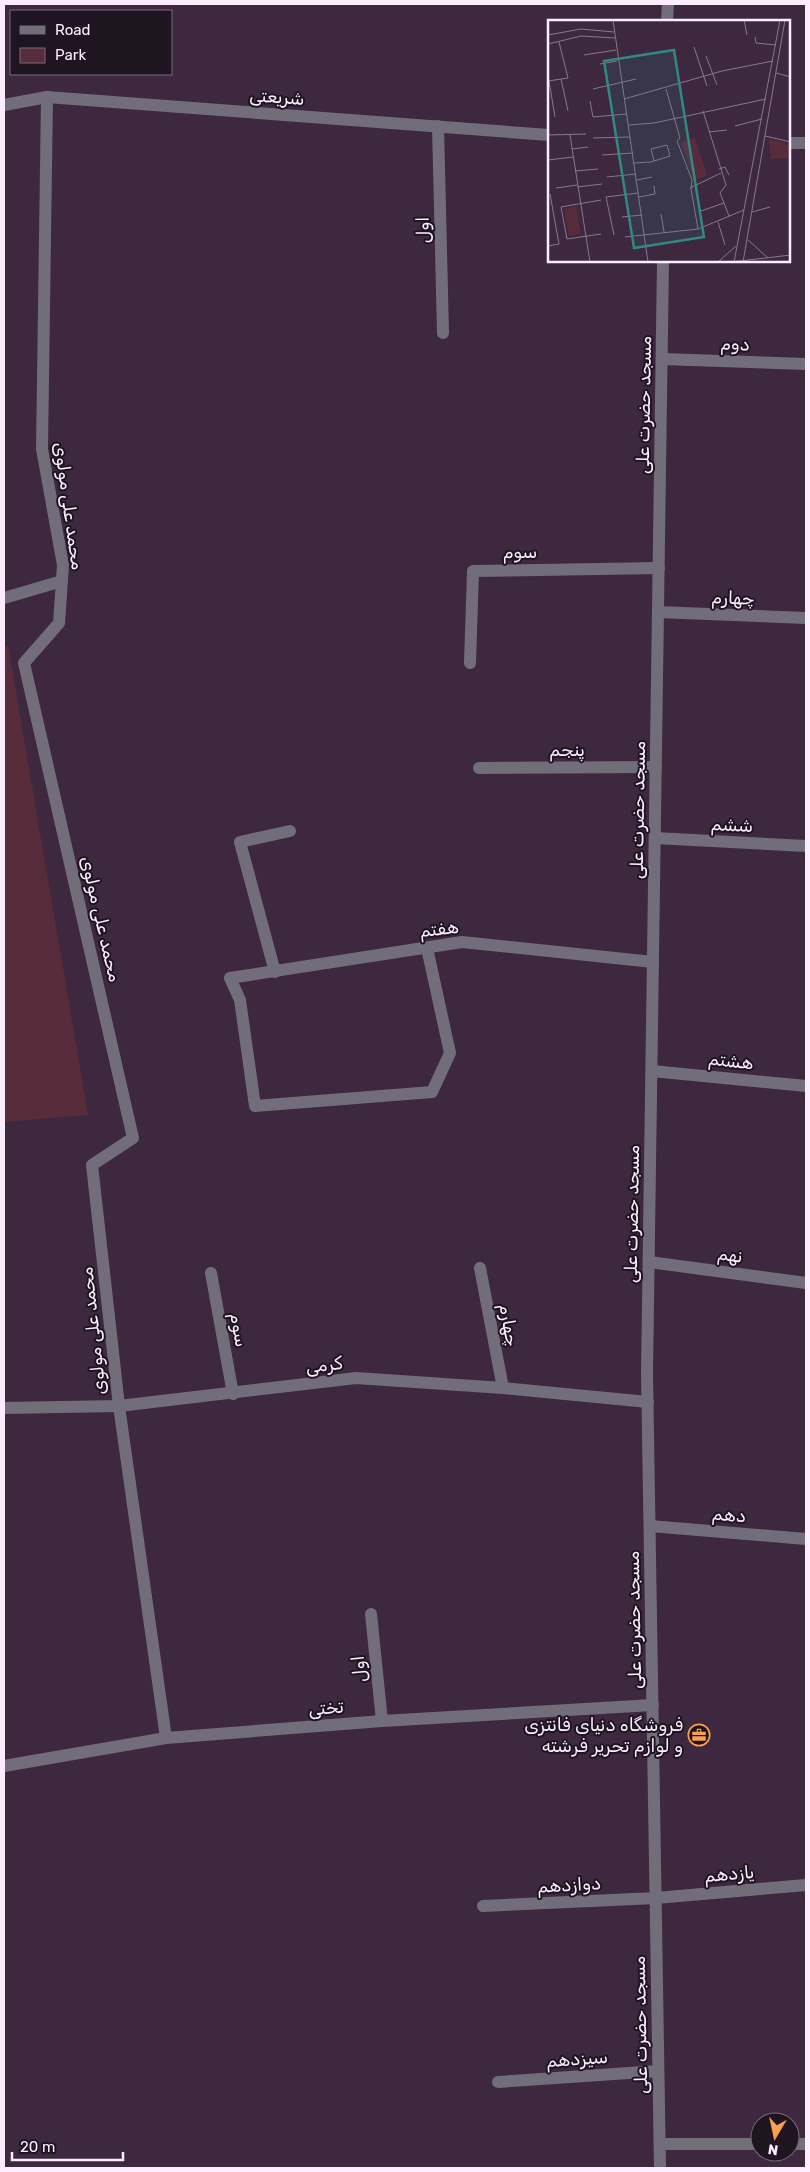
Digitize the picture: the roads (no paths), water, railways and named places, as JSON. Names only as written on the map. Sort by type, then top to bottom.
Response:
[{"type":"street","points":[[667,20],[668,4]]},
{"type":"street","name":"شریعتی","points":[[4,105],[47,97],[548,135]]},
{"type":"street","name":"محمد علی مولوی","points":[[47,97],[42,449],[63,565],[59,623],[24,663],[133,1138],[92,1165],[119,1406],[166,1738]]},
{"type":"street","name":"اول","points":[[438,126],[444,333]]},
{"type":"street","points":[[790,143],[806,143]]},
{"type":"street","name":"مسجد حضرت علی","points":[[660,2168],[648,1402],[664,262]]},
{"type":"street","name":"دوم","points":[[662,359],[806,364]]},
{"type":"street","name":"سوم","points":[[470,663],[473,571],[659,568]]},
{"type":"street","points":[[4,598],[62,581]]},
{"type":"street","name":"چهارم","points":[[658,612],[806,618]]},
{"type":"street","name":"پنجم","points":[[479,768],[656,767]]},
{"type":"street","points":[[275,972],[240,842],[290,831]]},
{"type":"street","name":"ششم","points":[[655,838],[806,846]]},
{"type":"street","name":"هفتم","points":[[427,948],[450,1053],[432,1092],[255,1106],[240,1000],[230,978],[462,942],[653,962]]},
{"type":"street","name":"هشتم","points":[[652,1071],[806,1086]]},
{"type":"street","name":"نهم","points":[[649,1262],[806,1283]]},
{"type":"street","name":"چهارم","points":[[480,1268],[502,1388]]},
{"type":"street","name":"سوم","points":[[211,1273],[233,1394]]},
{"type":"street","name":"کرمی","points":[[4,1408],[119,1406],[356,1378],[502,1388],[648,1402]]},
{"type":"street","name":"دهم","points":[[650,1526],[806,1538]]},
{"type":"street","name":"اول","points":[[371,1614],[382,1721]]},
{"type":"street","name":"تختی","points":[[4,1766],[166,1738],[382,1721],[652,1705]]},
{"type":"street","name":"یازدهم","points":[[656,1898],[806,1885]]},
{"type":"street","name":"دوازدهم","points":[[483,1906],[656,1898]]},
{"type":"street","name":"سیزدهم","points":[[498,2082],[658,2071]]},
{"type":"street","points":[[660,2144],[750,2144]]},
{"type":"place","name":"فروشگاه دنیای فانتزی و لوازم تحریر فرشته","points":[[699,1735]]}]
